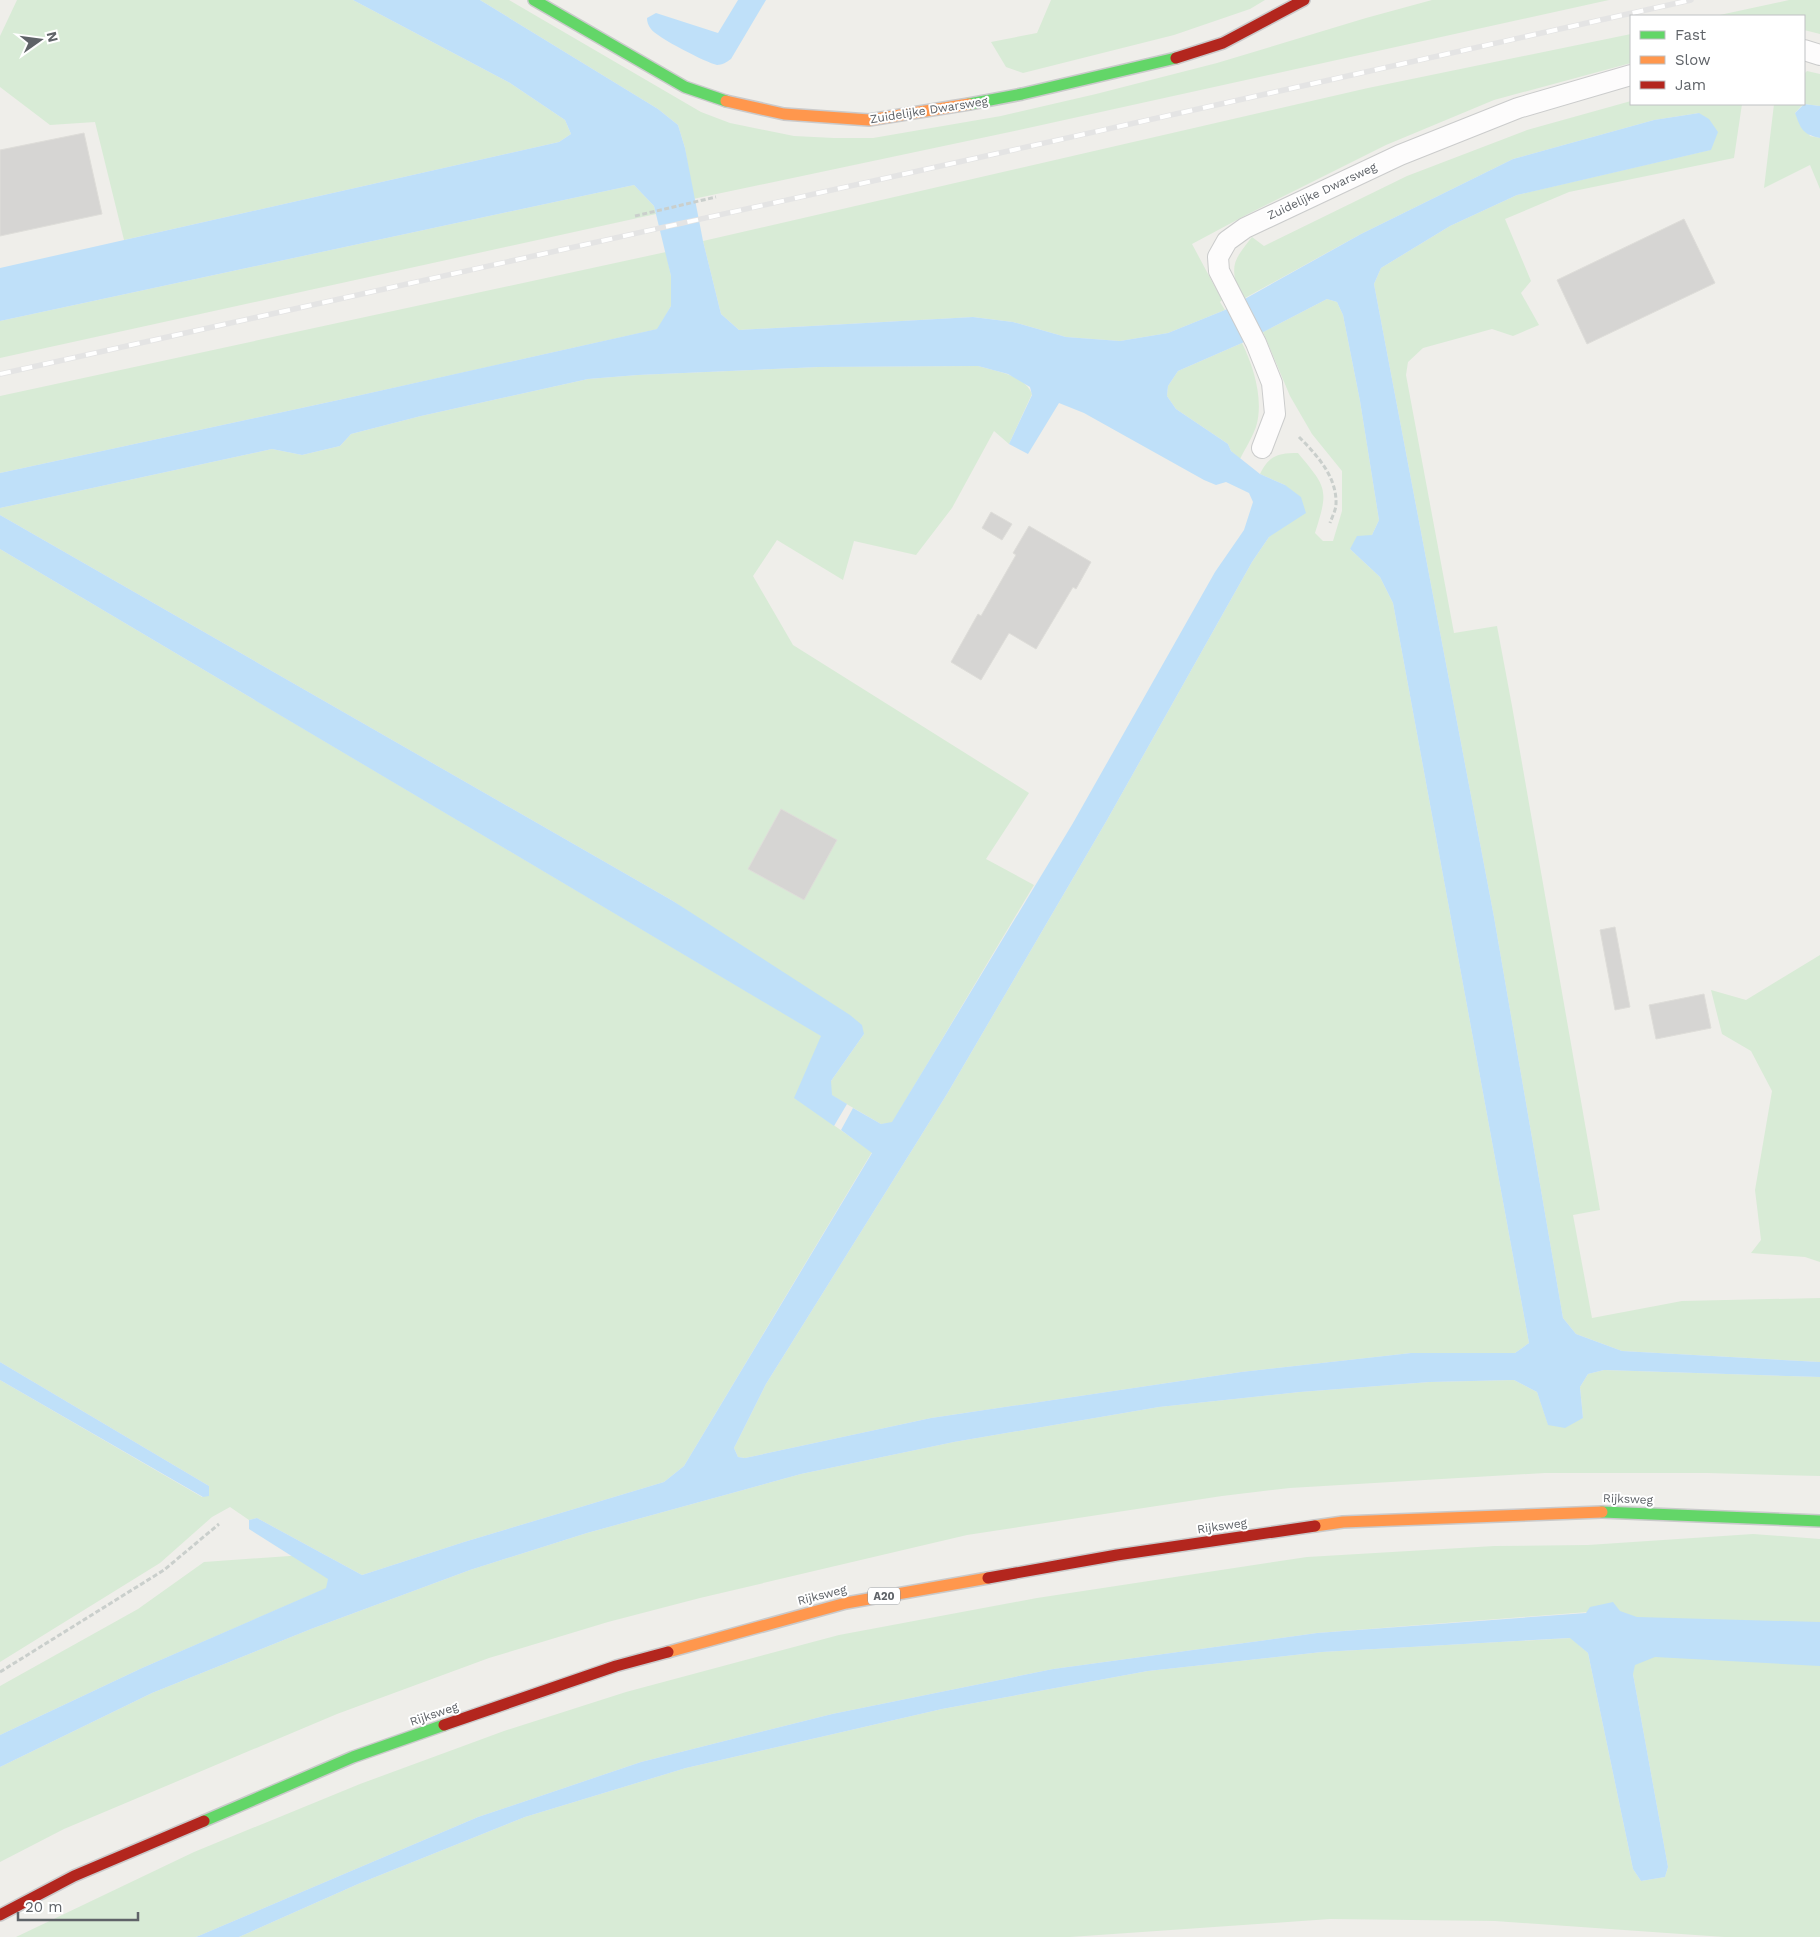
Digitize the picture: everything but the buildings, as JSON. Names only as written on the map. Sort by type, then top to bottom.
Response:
[{"type":"main road","name":"Zuidelijke Dwarsweg","points":[[534,0],[610,45],[694,90],[728,102],[784,114],[869,120],[1022,94],[1187,56],[1223,43],[1304,0]]},
{"type":"main road","name":"Rijksweg","points":[[0,1915],[74,1876],[353,1757],[616,1666],[846,1603],[1117,1556],[1343,1522],[1600,1512],[1820,1520]]},
{"type":"lane","points":[[1805,50],[1820,55]]},
{"type":"lane","name":"Zuidelijke Dwarsweg","points":[[1262,448],[1275,414],[1272,383],[1256,343],[1219,271],[1218,257],[1227,241],[1245,228],[1400,154],[1518,108],[1630,75]]},
{"type":"path","points":[[635,216],[716,198]]},
{"type":"path","points":[[1275,414],[1318,456],[1333,483],[1336,505],[1330,523]]},
{"type":"path","points":[[0,1672],[164,1570],[219,1524]]},
{"type":"green space","points":[[17,0],[353,0],[510,83],[565,120],[571,134],[559,142],[124,240],[95,122],[50,125],[0,87],[0,36]]},
{"type":"green space","points":[[480,0],[509,0],[701,112],[730,123],[794,136],[873,138],[1001,116],[1096,94],[1217,63],[1432,0],[1609,0],[1019,130],[693,199],[685,148],[678,125],[658,109]]},
{"type":"green space","points":[[1051,0],[1265,0],[1250,9],[1174,35],[1023,73],[1006,67],[991,42],[1037,33]]},
{"type":"green space","points":[[1789,0],[1820,0],[1820,34],[1805,30],[1805,15],[1720,15]]},
{"type":"green space","points":[[1630,34],[1630,63],[1494,100],[1386,145],[1192,244],[1222,300],[1220,302],[1225,310],[1168,333],[1120,341],[1066,337],[1013,322],[973,317],[739,330],[721,314],[703,241],[1368,88]]},
{"type":"green space","points":[[1807,71],[1820,74],[1820,106],[1805,104],[1805,73]]},
{"type":"green space","points":[[1630,101],[1630,105],[1742,105],[1734,158],[1569,192],[1505,219],[1531,281],[1521,293],[1539,325],[1513,336],[1492,329],[1423,348],[1408,362],[1406,375],[1454,633],[1497,626],[1600,1210],[1573,1215],[1592,1318],[1682,1301],[1820,1298],[1820,1362],[1622,1351],[1576,1334],[1563,1318],[1494,917],[1374,284],[1381,268],[1450,226],[1517,195],[1710,150],[1699,113],[1654,120],[1513,159],[1361,234],[1245,298],[1241,291],[1239,292],[1234,275],[1235,262],[1252,237],[1264,246],[1407,176],[1527,130]]},
{"type":"green space","points":[[1774,105],[1802,105],[1795,113],[1810,136],[1820,138],[1820,189],[1810,165],[1764,188]]},
{"type":"green space","points":[[634,185],[654,206],[656,214],[0,358],[0,321]]},
{"type":"green space","points":[[666,252],[671,276],[671,306],[658,329],[0,473],[0,396]]},
{"type":"green space","points":[[1327,299],[1337,302],[1343,315],[1360,401],[1379,520],[1372,535],[1350,549],[1380,577],[1393,603],[1529,1343],[1515,1353],[1411,1353],[1241,1372],[931,1418],[745,1458],[738,1457],[734,1448],[766,1384],[947,1094],[1107,820],[1252,562],[1269,537],[1285,485],[1260,474],[1267,463],[1275,456],[1298,453],[1315,474],[1323,490],[1323,498],[1315,533],[1323,541],[1333,541],[1342,511],[1342,471],[1312,434],[1290,396],[1263,332]]},
{"type":"green space","points":[[1242,343],[1257,384],[1259,406],[1256,427],[1240,459],[1231,451],[1228,444],[1176,409],[1167,396],[1168,386],[1178,371]]},
{"type":"green space","points":[[978,366],[1016,378],[1023,382],[1032,394],[1009,444],[994,431],[952,508],[916,555],[854,541],[843,580],[777,540],[753,576],[793,645],[1029,793],[986,859],[1034,885],[892,1123],[881,1124],[831,1095],[831,1081],[864,1034],[673,901],[0,515],[0,508],[272,449],[302,455],[340,446],[351,434],[421,416],[588,379],[819,367]]},
{"type":"green space","points":[[0,549],[822,1036],[795,1098],[872,1152],[684,1466],[664,1482],[464,1542],[362,1575],[257,1518],[249,1520],[230,1507],[212,1517],[160,1563],[0,1662],[0,1380],[202,1497],[209,1495],[209,1486],[0,1362]]},
{"type":"green space","points":[[1820,955],[1820,1262],[1805,1257],[1751,1253],[1761,1240],[1755,1190],[1772,1091],[1751,1051],[1722,1034],[1711,990],[1746,1000]]},
{"type":"green space","points":[[1604,1370],[1820,1377],[1820,1476],[1707,1473],[1545,1473],[1290,1488],[1222,1496],[967,1535],[700,1598],[608,1622],[489,1658],[337,1714],[64,1829],[0,1862],[0,1767],[152,1693],[311,1629],[470,1570],[587,1533],[801,1474],[954,1442],[1159,1407],[1300,1392],[1430,1382],[1514,1380],[1537,1392],[1548,1424],[1583,1418],[1580,1387],[1588,1374]]},
{"type":"green space","points":[[1753,1534],[1820,1539],[1820,1937],[1724,1937],[1495,1921],[1330,1919],[1070,1937],[239,1937],[358,1884],[525,1817],[686,1768],[942,1709],[1148,1671],[1322,1652],[1571,1638],[1588,1653],[1633,1869],[1641,1881],[1665,1877],[1668,1867],[1633,1674],[1588,1612],[1317,1633],[1053,1669],[832,1714],[641,1762],[478,1817],[196,1937],[16,1937],[194,1852],[360,1784],[504,1731],[626,1692],[839,1635],[1037,1598],[1307,1557],[1494,1546],[1588,1545]]},
{"type":"green space","points":[[304,1555],[341,1582],[142,1668],[0,1735],[0,1686],[138,1609],[204,1562]]},
{"type":"water","points":[[353,0],[480,0],[658,109],[678,125],[685,148],[703,241],[721,314],[739,330],[973,317],[1013,322],[1066,337],[1120,341],[1168,333],[1225,310],[1361,234],[1513,159],[1654,120],[1699,113],[1709,119],[1718,132],[1711,150],[1517,195],[1450,226],[1381,268],[1374,284],[1494,917],[1563,1318],[1576,1334],[1622,1351],[1820,1362],[1820,1377],[1604,1370],[1588,1374],[1580,1387],[1583,1418],[1565,1428],[1548,1425],[1537,1392],[1514,1380],[1430,1382],[1300,1392],[1159,1407],[954,1442],[801,1474],[587,1533],[470,1570],[311,1629],[152,1693],[0,1767],[0,1735],[142,1668],[326,1588],[328,1579],[249,1529],[249,1520],[257,1518],[362,1575],[464,1542],[664,1482],[684,1466],[872,1153],[841,1130],[853,1108],[881,1124],[892,1122],[1073,823],[1215,572],[1244,530],[1253,502],[1249,493],[1226,482],[1216,485],[1204,480],[1084,413],[1059,403],[1028,454],[1009,444],[1032,395],[1030,387],[1008,374],[978,366],[819,367],[588,379],[421,416],[351,434],[340,446],[302,455],[272,449],[0,508],[0,473],[657,329],[671,306],[671,276],[654,206],[634,185],[0,321],[0,268],[559,142],[571,134],[565,120],[510,83]],"holes":[[[1327,299],[1337,302],[1343,315],[1360,401],[1379,520],[1372,535],[1357,536],[1350,549],[1380,577],[1393,603],[1529,1343],[1515,1353],[1411,1353],[1241,1372],[931,1418],[745,1458],[738,1457],[734,1448],[766,1384],[947,1094],[1107,820],[1252,562],[1269,537],[1306,513],[1301,497],[1285,485],[1260,474],[1231,451],[1228,444],[1176,409],[1167,396],[1168,386],[1178,371],[1242,343]]]},
{"type":"water","points":[[738,0],[766,0],[731,59],[717,65],[703,60],[671,43],[655,33],[647,22],[647,18],[656,13],[718,33]]},
{"type":"water","points":[[1805,104],[1820,106],[1820,138],[1809,135],[1803,130],[1795,113]]},
{"type":"water","points":[[0,515],[673,901],[850,1015],[862,1025],[864,1034],[831,1081],[832,1095],[847,1104],[834,1126],[794,1098],[821,1036],[0,549]]},
{"type":"water","points":[[0,1362],[209,1486],[209,1496],[203,1497],[0,1380]]},
{"type":"water","points":[[1613,1602],[1620,1611],[1637,1617],[1820,1622],[1820,1666],[1655,1657],[1635,1665],[1633,1674],[1668,1867],[1665,1877],[1641,1881],[1633,1869],[1588,1653],[1570,1638],[1322,1652],[1148,1671],[942,1709],[686,1768],[525,1817],[358,1884],[239,1937],[196,1937],[478,1817],[641,1762],[832,1714],[1053,1669],[1317,1633],[1586,1613],[1590,1607]]},
{"type":"railway","points":[[0,374],[1691,0]]},
{"type":"traffic: fast","points":[[534,0],[685,87],[726,101]]},
{"type":"traffic: fast","points":[[969,104],[1022,94],[1176,58]]},
{"type":"traffic: fast","points":[[1602,1512],[1820,1521]]},
{"type":"traffic: fast","points":[[204,1821],[353,1757],[444,1725]]},
{"type":"traffic: slow","points":[[726,101],[784,114],[869,120],[969,104]]},
{"type":"traffic: slow","points":[[1315,1526],[1343,1522],[1602,1512]]},
{"type":"traffic: slow","points":[[668,1652],[846,1603],[988,1578]]},
{"type":"traffic: jam","points":[[1176,58],[1223,43],[1304,0]]},
{"type":"traffic: jam","points":[[988,1578],[1117,1555],[1315,1526]]},
{"type":"traffic: jam","points":[[444,1725],[616,1666],[668,1652]]},
{"type":"traffic: jam","points":[[0,1915],[74,1876],[204,1821]]}]
